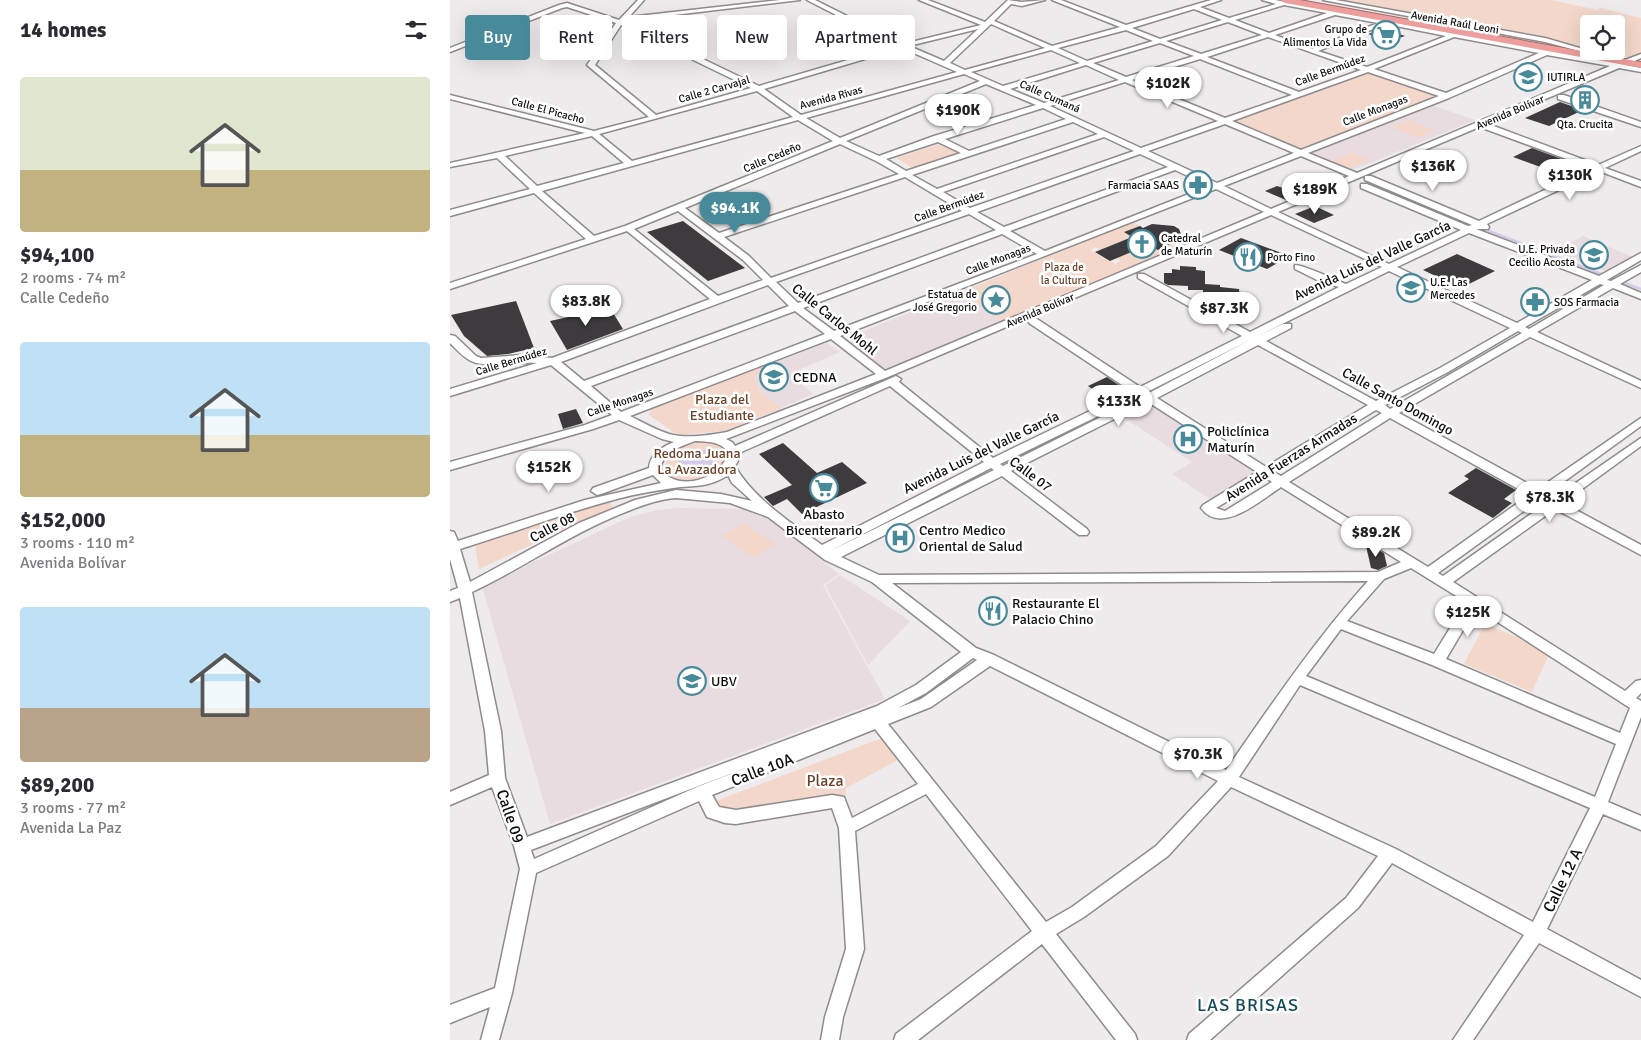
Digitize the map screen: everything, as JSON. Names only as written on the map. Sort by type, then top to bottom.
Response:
[{"type":"highway","name":"Avenida Raúl Leoni","points":[[1309,0],[1580,50]]},
{"type":"highway","points":[[1309,0],[1326,0]]},
{"type":"highway","name":"Avenida Raúl Leoni","points":[[1284,2],[1635,63]]},
{"type":"highway","points":[[1339,12],[1358,10]]},
{"type":"highway","points":[[1374,12],[1386,11]]},
{"type":"highway","points":[[1390,23],[1415,24]]},
{"type":"street","points":[[627,15],[641,0]]},
{"type":"street","points":[[672,15],[796,0]]},
{"type":"street","name":"Calle Cumaná","points":[[810,0],[840,15]]},
{"type":"street","points":[[922,0],[1050,48],[1357,176]]},
{"type":"street","points":[[945,64],[1011,1],[1022,4],[1042,0]]},
{"type":"street","points":[[1055,0],[1299,94]]},
{"type":"street","name":"Avenida Rivas","points":[[450,213],[1125,28],[1218,0]]},
{"type":"street","name":"Avenida Raúl Leoni","points":[[1265,0],[1284,2]]},
{"type":"street","name":"Avenida Raúl Leoni","points":[[1326,0],[1545,40],[1580,49]]},
{"type":"street","points":[[1004,88],[1230,21],[1284,2]]},
{"type":"street","points":[[450,50],[561,6],[567,5],[622,21],[591,65],[654,118]]},
{"type":"street","points":[[707,17],[820,5]]},
{"type":"street","points":[[1193,7],[1312,51],[1446,96]]},
{"type":"street","points":[[879,159],[937,138],[1045,106],[1339,12]]},
{"type":"street","name":"Avenida Raúl Leoni","points":[[1339,12],[1547,52],[1635,63]]},
{"type":"street","points":[[1312,51],[1390,23]]},
{"type":"street","name":"Calle 2 Carvajal","points":[[915,43],[986,24]]},
{"type":"street","name":"Calle Bermúdez","points":[[450,393],[553,361],[717,300],[770,283],[1139,150],[1226,121],[1369,69],[1453,35]]},
{"type":"street","name":"Calle Cumaná","points":[[915,51],[1074,119],[1392,270],[1641,385]]},
{"type":"street","name":"Calle Monagas","points":[[450,466],[620,416],[1044,254],[1446,96],[1547,52]]},
{"type":"street","points":[[701,60],[758,88],[799,117],[839,141],[907,174],[1044,254]]},
{"type":"street","name":"Calle 2 Carvajal","points":[[450,165],[500,156],[654,118],[854,60]]},
{"type":"street","name":"Avenida Bolívar","points":[[734,451],[888,378],[1276,214],[1366,182],[1635,63]]},
{"type":"street","name":"Avenida Bolívar","points":[[713,438],[730,435],[888,378],[1033,322],[1141,276],[1357,176],[1635,63]]},
{"type":"street","name":"Calle Cedeño","points":[[450,286],[628,228],[987,82]]},
{"type":"street","name":"Calle El Picacho","points":[[450,96],[593,133],[631,164]]},
{"type":"street","points":[[1561,97],[1641,125]]},
{"type":"street","points":[[718,236],[1074,119]]},
{"type":"street","points":[[1488,127],[1641,184]]},
{"type":"street","points":[[935,192],[1104,134]]},
{"type":"street","points":[[937,138],[969,154]]},
{"type":"street","name":"Avenida Luis del Valle García","points":[[826,553],[1253,339],[1602,169],[1641,148]]},
{"type":"street","name":"Avenida Luis del Valle García","points":[[1602,169],[1641,154]]},
{"type":"street","points":[[500,156],[594,240]]},
{"type":"street","points":[[582,386],[795,306],[1175,168]]},
{"type":"street","points":[[1366,182],[1609,280],[1641,296]]},
{"type":"street","name":"Calle Carlos Mohl","points":[[679,207],[746,258],[795,306],[888,378]]},
{"type":"street","points":[[628,228],[717,300]]},
{"type":"street","name":"Avenida Fuerzas Armadas","points":[[1641,256],[1609,280],[1530,334],[1389,414],[1224,516],[1207,508],[1375,406],[1444,370],[1516,327],[1609,280],[1641,268]]},
{"type":"street","points":[[1298,267],[1322,280],[1347,287]]},
{"type":"street","name":"Avenida Luis del Valle García","points":[[1253,339],[1347,287],[1392,270]]},
{"type":"street","name":"Calle Santo Domingo","points":[[1141,276],[1641,551]]},
{"type":"street","points":[[1609,280],[1641,288]]},
{"type":"street","points":[[1033,322],[1280,482],[1474,600],[1635,704],[1641,685]]},
{"type":"street","points":[[450,335],[472,358],[480,361],[524,358],[553,361],[620,416],[666,438],[686,440],[713,438],[722,441],[734,451],[734,459],[730,467],[723,474],[706,482],[646,488],[605,497],[451,543]]},
{"type":"street","name":"Calle 07","points":[[888,378],[997,467],[1083,532]]},
{"type":"street","points":[[1428,573],[1641,421]]},
{"type":"street","points":[[664,451],[666,438]]},
{"type":"street","points":[[675,484],[659,476],[656,470],[656,460],[664,451],[686,440]]},
{"type":"street","points":[[1444,582],[1641,441]]},
{"type":"street","points":[[730,467],[736,480],[784,524],[826,553],[877,579],[971,652],[989,659],[1229,778],[1390,854],[1641,989]]},
{"type":"street","points":[[451,543],[656,470]]},
{"type":"street","name":"Calle 08","points":[[457,593],[601,518],[630,505],[670,494],[717,496],[738,500],[762,510],[784,524]]},
{"type":"street","name":"Calle 09","points":[[451,543],[457,593],[493,731],[497,778],[522,846],[528,869],[503,993],[490,1040]]},
{"type":"street","points":[[877,579],[1379,576],[1411,563]]},
{"type":"street","points":[[904,1040],[1044,932],[1078,912],[1162,851],[1229,778],[1297,678],[1338,623],[1379,576]]},
{"type":"street","points":[[1437,661],[1474,600]]},
{"type":"street","points":[[1338,623],[1437,661],[1624,741]]},
{"type":"street","name":"Calle 10A","points":[[522,846],[882,710],[921,688],[971,652]]},
{"type":"street","name":"Calle 10A","points":[[528,869],[703,792],[926,703],[989,659]]},
{"type":"street","points":[[1297,678],[1641,823]]},
{"type":"street","name":"Calle 12 A","points":[[1462,1040],[1536,934],[1599,806],[1624,741],[1635,704]]},
{"type":"street","points":[[879,723],[1128,1040]]},
{"type":"street","points":[[450,799],[497,778]]},
{"type":"street","points":[[847,828],[929,785]]},
{"type":"street","points":[[703,792],[713,812],[736,817],[832,801],[838,802],[847,828],[855,950],[834,1017],[830,1040]]},
{"type":"street","points":[[1196,1040],[1352,903],[1390,854]]},
{"type":"street","points":[[450,1014],[503,993]]},
{"type":"shaded area","points":[[1429,104],[1475,120],[1353,170],[1307,151]]},
{"type":"shaded area","name":"U.E. Privada Cecilio Acosta","points":[[1583,236],[1633,257],[1608,272],[1553,252]]},
{"type":"shaded area","points":[[958,293],[1003,322],[885,370],[844,339]]},
{"type":"shaded area","name":"CEDNA","points":[[827,343],[840,352],[790,374],[813,394],[781,408],[762,394],[754,379],[765,366]]},
{"type":"shaded area","name":"Policlínica Maturín","points":[[1155,398],[1268,470],[1213,501],[1172,474],[1192,462],[1121,416]]},
{"type":"shaded area","points":[[695,450],[707,450],[714,455],[714,463],[698,472],[680,468],[678,461],[683,455]]},
{"type":"shaded area","name":"UBV","points":[[678,508],[745,509],[777,524],[839,574],[823,585],[885,699],[550,824],[482,586],[630,517],[656,510]]},
{"type":"shaded area","points":[[840,575],[910,621],[868,665],[825,585]]},
{"type":"green space","points":[[1338,0],[1552,0],[1597,10],[1600,8],[1641,18],[1641,54],[1630,58],[1625,57],[1625,15],[1580,15],[1580,48],[1533,36]]},
{"type":"green space","points":[[1369,69],[1446,96],[1301,152],[1346,172],[1341,174],[1294,155],[1299,153],[1226,121]]},
{"type":"green space","points":[[1409,120],[1435,131],[1418,138],[1391,127]]},
{"type":"green space","points":[[943,143],[963,155],[916,170],[896,158]]},
{"type":"green space","points":[[1353,152],[1370,160],[1349,168],[1331,161]]},
{"type":"green space","name":"Plaza de la Cultura","points":[[1133,222],[1140,226],[1125,232],[1132,237],[1101,250],[1096,247],[1090,250],[1115,264],[1121,261],[1117,258],[1148,245],[1158,250],[1173,243],[1183,248],[1003,322],[958,293]]},
{"type":"green space","name":"Plaza del Estudiante","points":[[761,365],[764,368],[754,379],[762,394],[782,408],[725,431],[678,435],[649,415],[651,409]]},
{"type":"green space","name":"Redoma Juana La Avazadora","points":[[704,442],[723,446],[728,451],[729,463],[706,479],[691,482],[679,480],[670,475],[666,468],[667,460],[673,452],[685,446]]},
{"type":"green space","points":[[609,501],[613,507],[479,569],[475,545]]},
{"type":"green space","points":[[743,523],[775,544],[754,558],[722,536]]},
{"type":"green space","points":[[1485,624],[1551,650],[1532,692],[1464,664]]},
{"type":"green space","name":"Plaza","points":[[882,738],[898,760],[846,788],[846,795],[739,815],[716,809],[713,802]]},
{"type":"building","name":"Grupo de Alimentos La Vida","points":[[1384,29],[1405,36],[1389,41],[1368,34]]},
{"type":"building","points":[[1560,102],[1583,110],[1549,126],[1525,118]]},
{"type":"building","points":[[1532,148],[1586,168],[1568,177],[1513,157]]},
{"type":"building","points":[[1277,186],[1298,195],[1286,200],[1265,191]]},
{"type":"building","points":[[1315,206],[1334,215],[1314,223],[1295,214]]},
{"type":"building","points":[[683,221],[745,268],[708,281],[647,232]]},
{"type":"building","name":"Catedral de Maturín","points":[[1152,224],[1174,226],[1179,229],[1181,234],[1171,244],[1158,250],[1148,245],[1110,261],[1095,252],[1132,237],[1124,232]]},
{"type":"building","points":[[1241,238],[1290,256],[1267,269],[1219,250]]},
{"type":"building","points":[[1457,254],[1495,271],[1461,288],[1423,270]]},
{"type":"building","points":[[1180,266],[1196,267],[1196,270],[1205,271],[1205,284],[1239,289],[1240,300],[1237,306],[1203,301],[1203,290],[1188,290],[1188,286],[1164,283],[1164,273],[1172,273],[1172,269],[1180,270]]},
{"type":"building","points":[[516,301],[534,348],[508,354],[487,356],[464,336],[451,315]]},
{"type":"building","points":[[610,308],[623,329],[567,350],[550,321]]},
{"type":"building","points":[[1107,377],[1126,390],[1107,399],[1088,386]]},
{"type":"building","points":[[576,409],[583,423],[563,429],[558,414]]},
{"type":"building","points":[[783,443],[817,473],[842,462],[867,483],[802,514],[787,499],[773,506],[764,497],[792,485],[759,454]]},
{"type":"building","points":[[1476,468],[1516,490],[1504,499],[1512,503],[1493,518],[1448,493],[1469,479],[1464,476]]},
{"type":"building","points":[[1366,546],[1371,546],[1384,553],[1387,566],[1378,570],[1371,568]]},
{"type":"waterway","points":[[1489,231],[1641,289]]},
{"type":"place","name":"Grupo de Alimentos La Vida","points":[[1386,35]]},
{"type":"place","name":"IUTIRLA","points":[[1528,77]]},
{"type":"place","name":"Qta. Crucita","points":[[1585,100]]},
{"type":"place","name":"Farmacia SAAS","points":[[1198,185]]},
{"type":"place","name":"Catedral de Maturín","points":[[1142,244]]},
{"type":"place","name":"U.E. Privada Cecilio Acosta","points":[[1594,255]]},
{"type":"place","name":"Porto Fino","points":[[1248,257]]},
{"type":"place","name":"U.E. Las Mercedes","points":[[1411,288]]},
{"type":"place","name":"Estatua de José Gregorio","points":[[996,300]]},
{"type":"place","name":"SOS Farmacia","points":[[1535,302]]},
{"type":"place","name":"CEDNA","points":[[774,377]]},
{"type":"place","name":"Policlínica Maturín","points":[[1188,439]]},
{"type":"place","name":"Abasto Bicentenario","points":[[824,488]]},
{"type":"place","name":"Centro Medico Oriental de Salud","points":[[900,538]]},
{"type":"place","name":"Restaurante El Palacio Chino","points":[[993,611]]},
{"type":"place","name":"UBV","points":[[692,681]]},
{"type":"district","name":"LAS BRISAS","points":[[1248,1005]]}]
